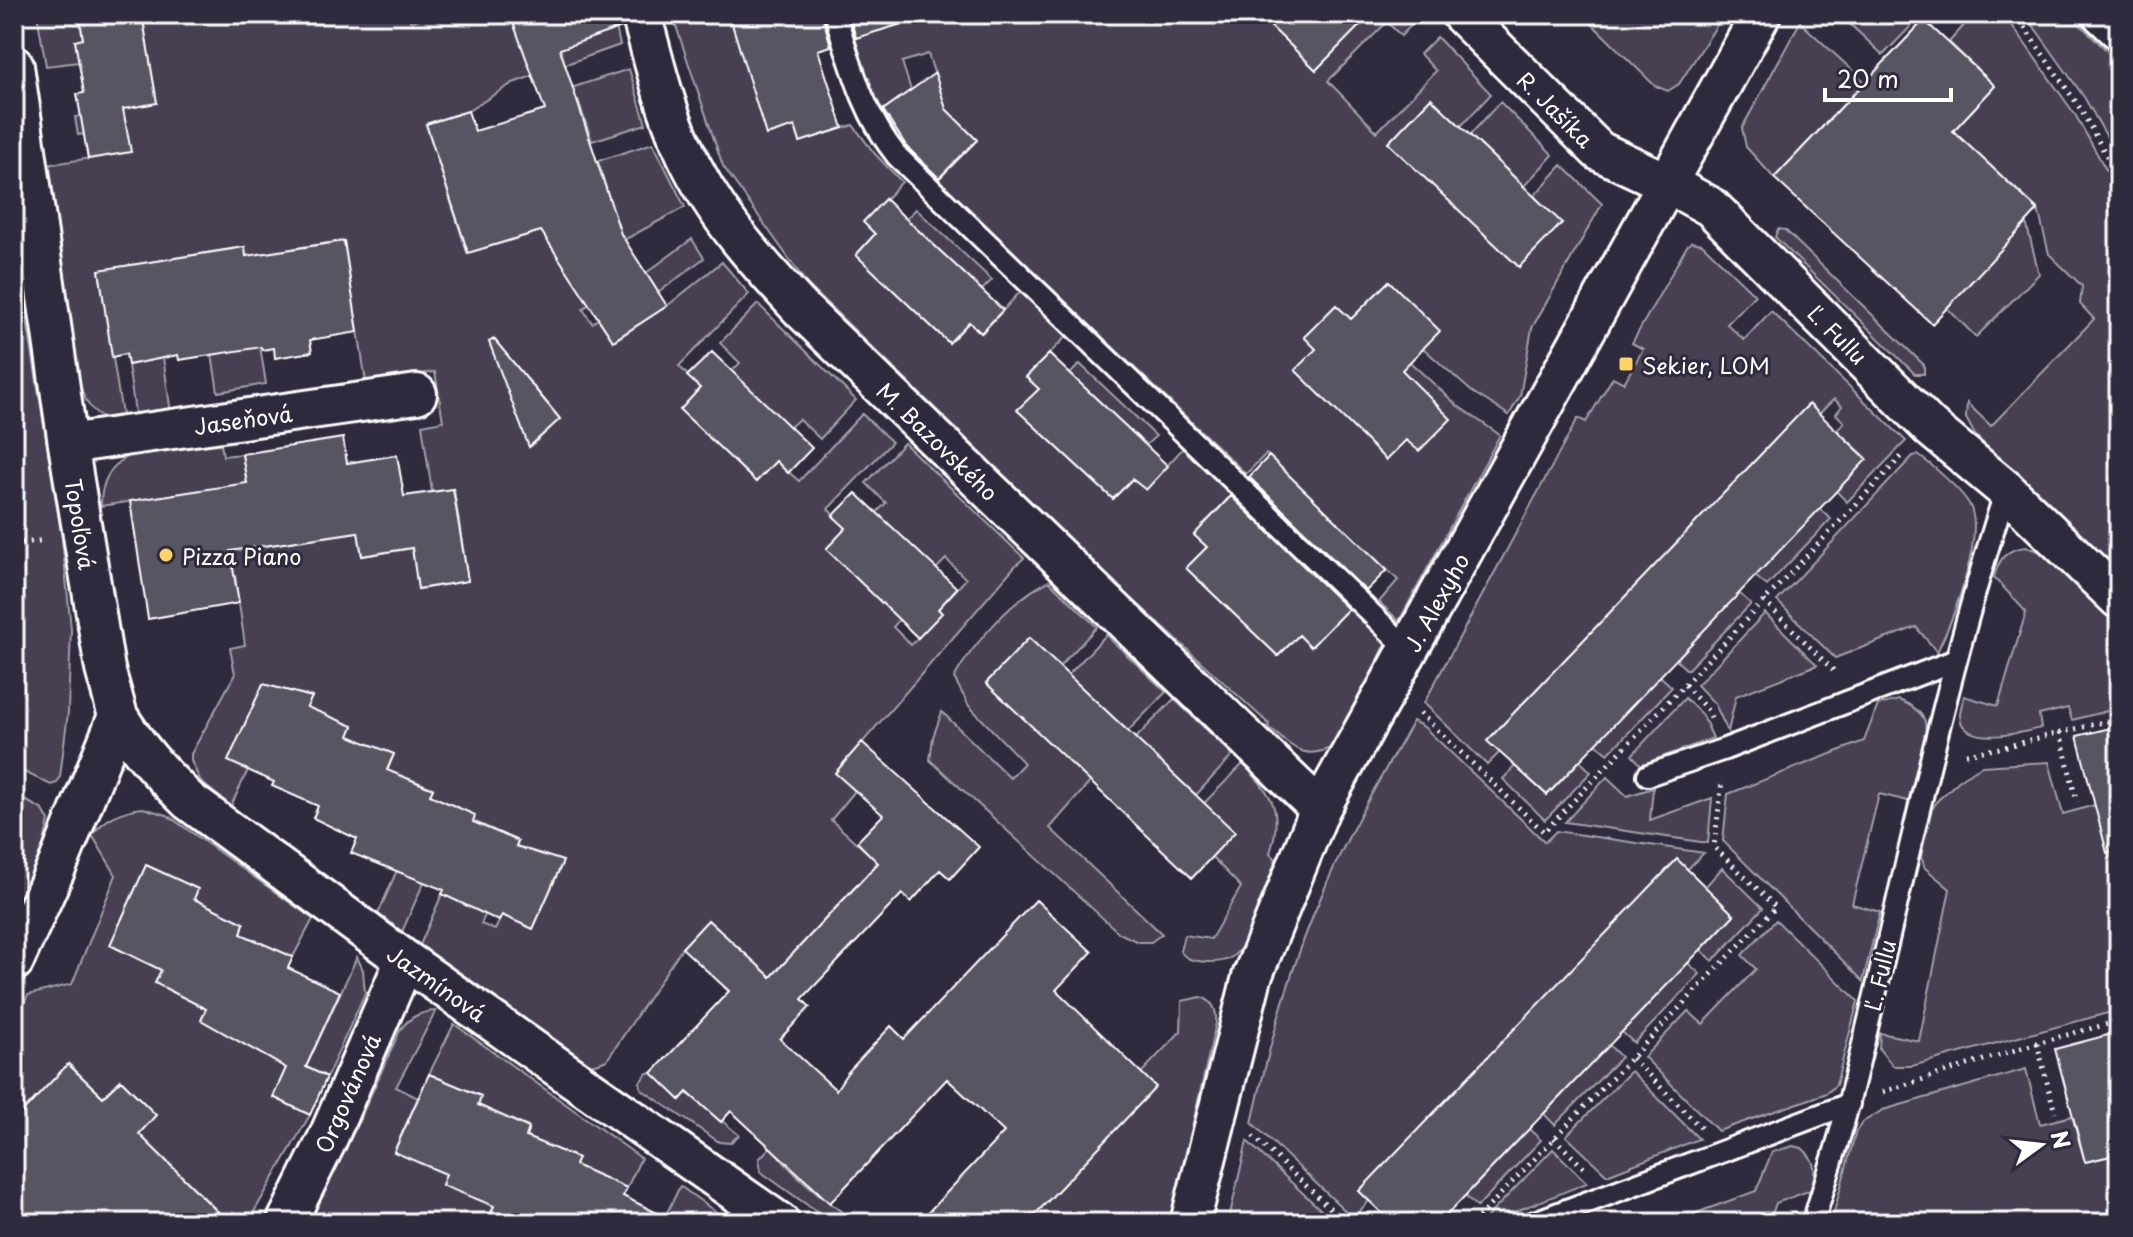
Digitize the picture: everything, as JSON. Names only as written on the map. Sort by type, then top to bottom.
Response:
[{"type":"street","name":"M. Bazovského","points":[[641,14],[680,142],[713,203],[743,247],[802,310],[1320,809]]},
{"type":"street","name":"R. Jašíka","points":[[1461,14],[1599,151],[1667,183]]},
{"type":"street","points":[[2102,14],[2119,30]]},
{"type":"street","name":"J. Alexyho","points":[[1190,1223],[1252,977],[1320,809],[1758,15]]},
{"type":"street","name":"Topoľová","points":[[14,66],[26,233],[68,444],[105,669],[118,716]]},
{"type":"street","name":"Ľ. Fullu","points":[[1667,183],[1711,207],[1930,427],[2006,490],[2119,599]]},
{"type":"street","name":"Jaseňová","points":[[68,444],[417,394]]},
{"type":"street","points":[[14,961],[58,864],[118,716]]},
{"type":"street","name":"Jazmínová","points":[[118,716],[135,744],[189,801],[405,960],[780,1223]]},
{"type":"street","name":"Orgovánová","points":[[286,1223],[327,1140],[405,960]]},
{"type":"lane","points":[[835,14],[868,113],[880,136],[897,156],[1409,650]]},
{"type":"lane","name":"Ľ. Fullu","points":[[1813,1223],[1849,1104],[1906,855],[1956,660],[2006,490]]},
{"type":"lane","points":[[1648,775],[1725,749],[1956,660]]},
{"type":"lane","points":[[1532,1223],[1722,1149],[1849,1104]]},
{"type":"path","points":[[2015,14],[2080,108],[2119,178]]},
{"type":"path","points":[[1409,706],[1418,711],[1544,832],[1930,427]]},
{"type":"path","points":[[14,544],[50,539]]},
{"type":"path","points":[[1764,601],[1860,697]]},
{"type":"path","points":[[1473,1223],[1776,907],[1714,847],[1725,749],[1708,711],[1685,685]]},
{"type":"path","points":[[1933,758],[2000,748],[2119,718]]},
{"type":"path","points":[[2060,732],[2077,802]]},
{"type":"path","points":[[1849,1104],[2037,1043],[2119,1021]]},
{"type":"path","points":[[2037,1043],[2055,1113]]},
{"type":"path","points":[[1632,1058],[1722,1149]]},
{"type":"path","points":[[1248,1132],[1346,1223]]},
{"type":"path","points":[[1554,1138],[1609,1193]]},
{"type":"shaded area","points":[[37,14],[79,14],[83,39],[79,62],[46,66]]},
{"type":"shaded area","points":[[142,14],[407,14],[411,22],[430,14],[510,14],[527,60],[587,39],[579,14],[613,14],[620,45],[513,83],[468,111],[426,124],[467,252],[504,242],[610,202],[598,161],[653,143],[685,207],[624,240],[589,304],[583,309],[592,323],[598,319],[614,341],[667,306],[722,262],[749,294],[679,366],[700,388],[681,410],[756,482],[776,461],[799,481],[862,414],[892,442],[828,509],[846,528],[899,620],[893,627],[911,645],[941,613],[938,609],[966,579],[946,559],[936,569],[876,513],[886,503],[866,483],[904,443],[1024,558],[836,773],[855,791],[831,820],[878,862],[775,973],[754,1014],[724,987],[749,959],[708,921],[682,948],[607,1060],[594,1064],[580,1063],[420,945],[442,894],[454,899],[492,900],[481,924],[495,930],[502,915],[533,929],[563,861],[538,853],[512,855],[518,841],[428,801],[433,788],[407,778],[383,781],[394,754],[371,745],[367,753],[304,713],[311,697],[263,684],[229,761],[248,770],[231,806],[201,782],[191,754],[235,674],[230,648],[245,645],[235,576],[223,577],[209,489],[101,506],[104,484],[112,468],[126,457],[161,445],[220,437],[223,456],[242,454],[258,547],[358,531],[362,556],[412,548],[419,589],[468,581],[454,489],[432,492],[422,425],[443,421],[435,372],[366,382],[344,241],[296,248],[248,265],[244,247],[99,270],[123,421],[101,417],[87,403],[81,389],[46,165],[130,152],[126,128],[78,135],[75,117],[157,103]],"holes":[[[529,381],[560,419],[529,446]]]},
{"type":"shaded area","points":[[672,14],[729,14],[767,135],[795,126],[800,142],[853,125],[902,182],[864,222],[875,234],[856,255],[949,343],[969,322],[982,333],[1020,292],[1067,336],[1026,377],[1039,389],[1018,411],[1113,499],[1132,479],[1146,489],[1184,447],[1233,493],[1194,535],[1207,547],[1186,568],[1278,656],[1299,635],[1311,647],[1352,605],[1388,640],[1335,746],[1315,753],[1306,752],[1292,746],[1268,727],[1269,724],[1118,586],[807,284],[723,166]]},
{"type":"shaded area","points":[[869,14],[1258,14],[1316,70],[1358,27],[1346,14],[1413,14],[1417,19],[1401,36],[1387,22],[1328,81],[1377,132],[1436,71],[1420,54],[1437,37],[1491,94],[1461,126],[1430,99],[1388,143],[1519,267],[1561,223],[1534,196],[1562,165],[1602,204],[1532,328],[1520,396],[1509,415],[1471,391],[1423,348],[1365,321],[1458,406],[1500,435],[1399,621],[1379,602],[1398,580],[1266,454],[1246,474],[938,180],[977,140],[946,109],[928,54],[902,62],[911,90],[880,112],[854,39],[874,32]]},
{"type":"shaded area","points":[[1600,14],[1724,14],[1679,84],[1668,91],[1655,86],[1590,22]]},
{"type":"shaded area","points":[[1839,14],[1923,14],[1883,55]]},
{"type":"shaded area","points":[[1974,14],[2004,14],[2076,116],[2119,193],[2119,575],[1975,435],[1966,418],[1967,403],[1991,426],[2094,319],[2080,304],[2082,286],[2049,254],[2038,209],[1953,131],[1995,86],[1949,42]]},
{"type":"shaded area","points":[[2025,14],[2069,14],[2119,62],[2119,158],[2084,97]]},
{"type":"shaded area","points":[[1800,22],[1865,82],[1774,178],[1746,147],[1742,128]]},
{"type":"shaded area","points":[[629,69],[646,124],[592,141],[578,100],[566,103],[562,91]]},
{"type":"shaded area","points":[[1500,102],[1553,155],[1524,186],[1470,135]]},
{"type":"shaded area","points":[[916,209],[992,280],[982,290],[906,219]]},
{"type":"shaded area","points":[[2026,222],[2039,274],[1976,337],[1947,308]]},
{"type":"shaded area","points":[[1778,229],[1785,230],[1924,365],[1924,374],[1915,374],[1775,237]]},
{"type":"shaded area","points":[[692,239],[704,258],[658,293],[646,273]]},
{"type":"shaded area","points":[[1691,242],[1702,244],[1755,295],[1727,324],[1744,340],[1771,311],[1906,441],[1847,502],[1836,491],[1867,458],[1837,430],[1844,422],[1836,414],[1842,406],[1834,399],[1819,414],[1809,404],[1488,740],[1500,752],[1487,765],[1424,703],[1578,418],[1586,422],[1613,377],[1624,383],[1643,349],[1632,343]]},
{"type":"shaded area","points":[[14,274],[22,288],[62,538],[71,629],[68,712],[60,777],[57,783],[51,785],[14,767]]},
{"type":"shaded area","points":[[758,304],[856,400],[820,439],[799,419],[789,428],[731,372],[740,363],[720,343]]},
{"type":"shaded area","points":[[209,336],[259,339],[266,384],[218,392]]},
{"type":"shaded area","points":[[163,357],[171,413],[136,419],[128,365]]},
{"type":"shaded area","points":[[1080,364],[1156,436],[1146,445],[1070,374]]},
{"type":"shaded area","points":[[1918,455],[1958,490],[1968,502],[1973,516],[1971,554],[1951,620],[1937,652],[1916,627],[1835,658],[1777,601],[1913,456]]},
{"type":"shaded area","points":[[1819,509],[1831,519],[1767,586],[1755,576]]},
{"type":"shaded area","points":[[2026,547],[2054,559],[2119,624],[2119,708],[2072,720],[2068,708],[2039,715],[2041,728],[2008,735],[1981,735],[1970,732],[1963,725],[1961,708],[1964,696],[1998,706],[2026,612],[1994,577],[2004,556]]},
{"type":"shaded area","points":[[1049,581],[1097,627],[1059,667],[1029,638],[986,683],[1091,781],[1050,828],[1162,934],[1151,942],[1138,942],[1119,933],[930,760],[933,737],[942,712],[1010,778],[1024,763],[969,706],[954,678],[995,623]]},
{"type":"shaded area","points":[[1739,593],[1751,604],[1687,670],[1676,660]]},
{"type":"shaded area","points":[[1765,613],[1817,665],[1736,696],[1728,732],[1715,704],[1697,685]]},
{"type":"shaded area","points":[[1106,635],[1166,692],[1128,731],[1068,675]]},
{"type":"shaded area","points":[[1660,676],[1672,687],[1608,754],[1596,743]]},
{"type":"shaded area","points":[[1685,698],[1703,716],[1713,738],[1641,765],[1632,755]]},
{"type":"shaded area","points":[[1174,699],[1233,755],[1196,795],[1135,739]]},
{"type":"shaded area","points":[[1899,700],[1922,715],[1926,726],[1925,736],[1908,801],[1879,794],[1852,904],[1880,912],[1863,981],[1723,841],[1728,794],[1864,741],[1878,705]]},
{"type":"shaded area","points":[[1413,721],[1424,727],[1545,842],[1556,831],[1704,853],[1359,1191],[1369,1201],[1353,1218],[1252,1123],[1283,1002],[1314,912],[1357,821]]},
{"type":"shaded area","points":[[1580,761],[1591,772],[1545,820],[1503,779],[1515,766],[1547,795]]},
{"type":"shaded area","points":[[2049,762],[2063,814],[2095,805],[2119,849],[2119,1010],[1912,1066],[1893,1066],[1879,1049],[1880,1033],[1919,1041],[1950,889],[1925,868],[1921,857],[1931,811],[1938,800],[1963,777],[1982,766]]},
{"type":"shaded area","points":[[1243,764],[1273,804],[1276,825],[1270,853],[1276,859],[1253,926],[1240,949],[1223,961],[1192,960],[1180,951],[1184,935],[1211,939],[1241,887],[1212,857],[1204,803]]},
{"type":"shaded area","points":[[1607,777],[1627,796],[1653,788],[1650,820],[1712,798],[1708,843],[1565,822]]},
{"type":"shaded area","points":[[14,794],[43,810],[49,821],[40,859],[14,914]]},
{"type":"shaded area","points":[[143,808],[167,815],[313,919],[293,957],[241,934],[244,923],[194,899],[198,889],[146,865],[110,945],[144,962],[149,949],[212,997],[202,1020],[286,1068],[273,1097],[310,1115],[251,1217],[252,1223],[223,1223],[226,1219],[138,1133],[156,1115],[121,1080],[103,1097],[69,1064],[45,1089],[32,1128],[14,1110],[14,1024],[28,995],[72,984],[116,875],[92,835],[114,816]]},
{"type":"shaded area","points":[[430,868],[402,932],[378,914],[397,870]]},
{"type":"shaded area","points":[[1722,868],[1763,908],[1713,961],[1701,950],[1734,915],[1705,887]]},
{"type":"shaded area","points":[[1776,920],[1858,1001],[1836,1085],[1827,1093],[1718,1131],[1644,1057],[1688,1011],[1703,1024],[1756,969],[1742,955]]},
{"type":"shaded area","points":[[357,957],[363,970],[365,993],[327,1077],[306,1067]]},
{"type":"shaded area","points":[[1688,963],[1700,974],[1634,1043],[1622,1032]]},
{"type":"shaded area","points":[[1201,997],[1214,1007],[1216,1023],[1170,1223],[1027,1223],[1155,1087],[1141,1073],[1181,1031],[1182,1001]]},
{"type":"shaded area","points":[[436,1011],[396,1087],[418,1098],[394,1151],[422,1164],[454,1157],[442,1185],[471,1197],[503,1187],[490,1216],[503,1223],[305,1223],[356,1128],[400,1030],[415,1016]]},
{"type":"shaded area","points":[[454,1024],[641,1158],[627,1188],[575,1165],[578,1158],[526,1137],[529,1127],[478,1105],[481,1096],[429,1074]]},
{"type":"shaded area","points":[[1609,1045],[1621,1057],[1555,1125],[1544,1114]]},
{"type":"shaded area","points":[[2026,1069],[2040,1124],[2072,1116],[2085,1162],[2119,1154],[2119,1223],[1831,1223],[1856,1131],[1863,1122],[1883,1110]]},
{"type":"shaded area","points":[[1631,1071],[1699,1139],[1607,1175],[1566,1136]]},
{"type":"shaded area","points":[[647,1073],[694,1098],[739,1135],[730,1143],[719,1142],[641,1089],[640,1082]]},
{"type":"shaded area","points":[[1529,1129],[1541,1140],[1477,1207],[1465,1196]]},
{"type":"shaded area","points":[[1247,1141],[1335,1223],[1228,1223]]},
{"type":"shaded area","points":[[772,1145],[795,1173],[846,1215],[837,1222],[831,1222],[761,1172],[759,1159]]},
{"type":"shaded area","points":[[1793,1146],[1802,1148],[1813,1162],[1811,1190],[1776,1203],[1769,1223],[1669,1223],[1756,1191],[1772,1152]]},
{"type":"shaded area","points":[[1553,1149],[1587,1183],[1491,1221],[1487,1217]]},
{"type":"shaded area","points":[[680,1186],[731,1223],[673,1223],[665,1217]]},
{"type":"building","points":[[79,14],[142,14],[157,103],[123,109],[131,152],[88,159],[77,94],[84,93],[75,41],[83,39]]},
{"type":"building","points":[[510,14],[620,14],[622,27],[560,49],[621,234],[667,306],[613,341],[541,231],[468,253],[426,124],[468,111],[475,131],[545,110]]},
{"type":"building","points":[[729,14],[822,14],[831,46],[818,50],[843,128],[800,142],[795,126],[766,135]]},
{"type":"building","points":[[849,14],[907,14],[908,22],[856,38]]},
{"type":"building","points":[[1258,14],[1371,14],[1316,70]]},
{"type":"building","points":[[1924,20],[1995,86],[1953,131],[2038,210],[1932,324],[1774,178]]},
{"type":"building","points":[[935,73],[946,109],[977,140],[939,178],[907,147],[883,110]]},
{"type":"building","points":[[1431,98],[1562,223],[1519,267],[1388,143]]},
{"type":"building","points":[[885,199],[1003,310],[981,333],[969,322],[949,343],[856,255],[875,234],[863,222]]},
{"type":"building","points":[[344,241],[358,332],[310,340],[312,352],[275,358],[274,348],[262,350],[261,347],[179,360],[178,355],[128,365],[126,354],[112,357],[99,270],[245,247],[246,256]]},
{"type":"building","points":[[1389,281],[1440,331],[1402,370],[1451,419],[1419,451],[1406,440],[1386,460],[1295,370],[1316,349],[1304,337],[1336,305],[1351,319]]},
{"type":"building","points":[[494,339],[560,419],[529,447],[489,342]]},
{"type":"building","points":[[712,352],[812,448],[788,473],[776,461],[756,482],[680,410],[700,388],[687,376]]},
{"type":"building","points":[[1049,354],[1168,466],[1146,490],[1132,479],[1113,499],[1017,410],[1039,389],[1026,377]]},
{"type":"building","points":[[1809,404],[1867,459],[1547,795],[1487,741]]},
{"type":"building","points":[[343,438],[347,463],[397,455],[404,496],[453,489],[468,581],[418,589],[412,548],[362,556],[358,532],[230,551],[239,603],[148,619],[130,501],[247,483],[242,454]]},
{"type":"building","points":[[1269,456],[1387,570],[1366,591],[1249,477]]},
{"type":"building","points":[[856,493],[957,588],[938,609],[942,613],[918,638],[826,549],[846,528],[833,516]]},
{"type":"building","points":[[1231,496],[1348,609],[1311,647],[1299,635],[1278,656],[1186,568],[1207,547],[1194,535]]},
{"type":"building","points":[[1029,638],[1235,832],[1192,878],[986,683]]},
{"type":"building","points":[[263,684],[312,697],[307,707],[353,726],[349,736],[394,754],[387,770],[433,789],[430,795],[475,815],[473,822],[518,841],[516,846],[563,861],[533,929],[502,915],[499,921],[442,894],[444,890],[351,853],[357,839],[313,818],[318,806],[272,786],[274,782],[228,761]]},
{"type":"building","points":[[2119,726],[2119,852],[2107,853],[2077,736]]},
{"type":"building","points":[[862,742],[979,847],[950,879],[940,870],[911,902],[902,894],[802,999],[810,1007],[780,1039],[836,1090],[847,1073],[891,1026],[904,1039],[1036,900],[1092,952],[1056,990],[1156,1087],[1027,1223],[918,1223],[1004,1132],[947,1079],[830,1203],[731,1111],[721,1122],[687,1092],[680,1100],[652,1073],[729,991],[682,948],[708,920],[771,977],[878,863],[857,842],[883,815],[835,773]]},
{"type":"building","points":[[1677,859],[1734,915],[1439,1223],[1392,1223],[1359,1191]]},
{"type":"building","points":[[146,865],[198,889],[194,899],[244,923],[241,934],[293,957],[288,968],[340,992],[306,1067],[327,1077],[310,1115],[273,1097],[286,1068],[201,1020],[206,1009],[155,983],[161,970],[110,945]]},
{"type":"building","points":[[2119,1032],[2119,1154],[2085,1162],[2055,1049]]},
{"type":"building","points":[[68,1064],[103,1097],[121,1080],[156,1115],[139,1134],[229,1223],[14,1223],[14,1121]]},
{"type":"building","points":[[429,1074],[481,1096],[478,1105],[529,1128],[526,1137],[578,1158],[575,1165],[627,1188],[623,1196],[677,1223],[487,1223],[494,1206],[442,1185],[446,1174],[394,1152]]},
{"type":"place","name":"Sekier, LOM","points":[[1626,364]]},
{"type":"place","name":"Pizza Piano","points":[[166,555]]}]
